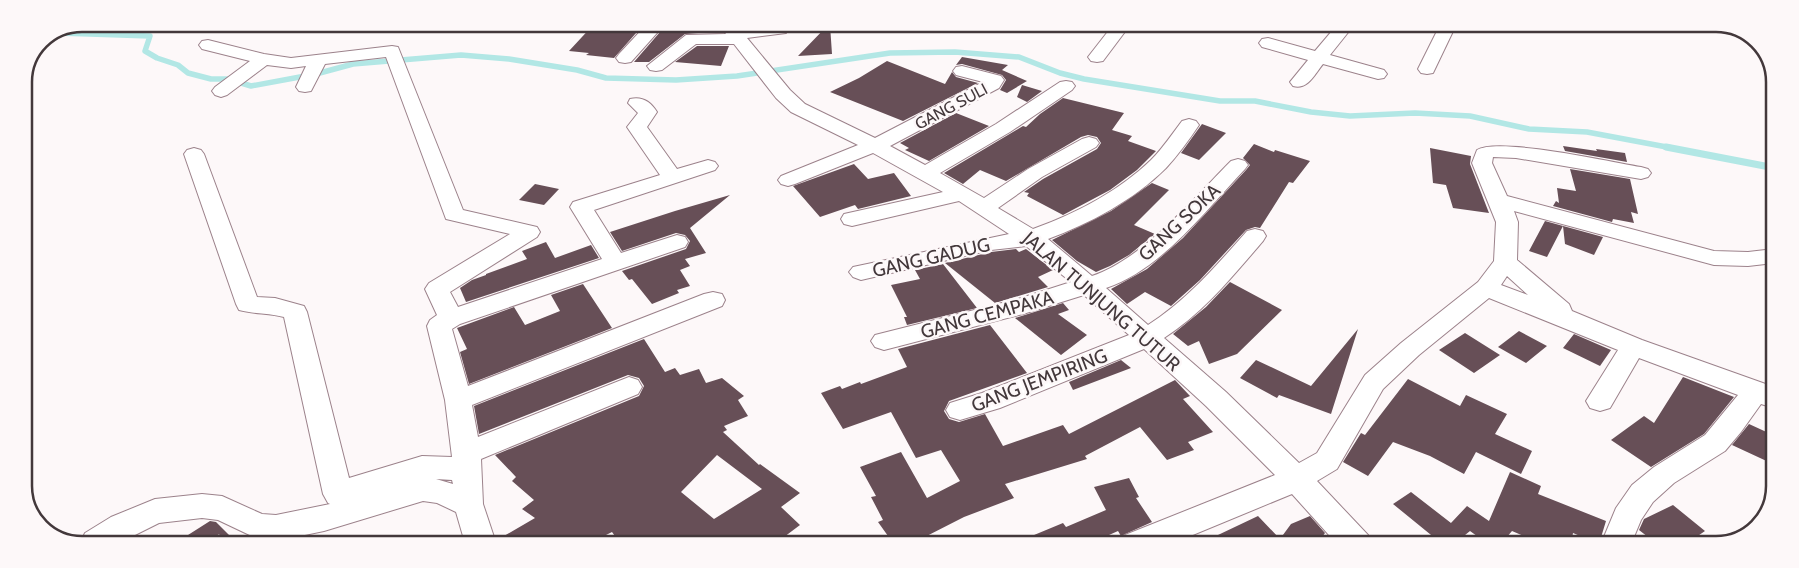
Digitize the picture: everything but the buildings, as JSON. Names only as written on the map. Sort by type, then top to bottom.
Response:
[{"type":"street","points":[[625,58],[647,33]]},
{"type":"street","points":[[656,66],[692,39],[734,33]]},
{"type":"street","name":"JALAN TUNJUNG TUTUR","points":[[734,33],[783,94],[798,108],[875,146],[962,194],[1031,238],[1089,286],[1216,400],[1284,466],[1348,536]]},
{"type":"street","points":[[1097,57],[1116,33]]},
{"type":"street","points":[[1298,82],[1320,58],[1335,33]]},
{"type":"street","points":[[1427,69],[1445,33]]},
{"type":"street","points":[[1268,43],[1378,74]]},
{"type":"street","points":[[208,45],[264,59],[291,63],[392,51],[454,214],[528,232],[437,289],[451,318]]},
{"type":"street","points":[[221,91],[264,59]]},
{"type":"street","points":[[305,87],[318,61]]},
{"type":"street","name":"GANG SULI","points":[[875,146],[993,84],[995,80],[962,70]]},
{"type":"street","points":[[924,174],[1027,113],[1066,86]]},
{"type":"street","points":[[637,103],[648,112],[637,127],[672,177]]},
{"type":"street","name":"GANG GADUG","points":[[861,272],[952,254],[1001,241],[1031,238],[1087,213],[1136,183],[1155,167],[1189,125]]},
{"type":"street","points":[[985,207],[1035,173],[1089,143]]},
{"type":"street","points":[[788,180],[875,146]]},
{"type":"street","points":[[1155,536],[1295,480],[1327,461],[1374,382],[1410,349],[1486,288],[1505,262],[1506,222],[1499,200],[1488,180],[1482,163],[1484,154],[1489,151],[1516,152],[1641,172]]},
{"type":"street","points":[[194,154],[248,304],[274,306],[295,312],[338,494],[422,467],[467,461],[630,387]]},
{"type":"street","name":"GANG SOKA","points":[[1089,286],[1110,278],[1129,267],[1169,236],[1238,165]]},
{"type":"street","points":[[616,263],[581,207],[708,166]]},
{"type":"street","points":[[852,219],[962,194]]},
{"type":"street","points":[[1499,200],[1714,258],[1748,259],[1766,257]]},
{"type":"street","name":"GANG JEMPIRING","points":[[960,410],[1016,391],[1146,338],[1171,322],[1212,285],[1255,236]]},
{"type":"street","points":[[479,536],[468,504],[467,461],[458,400],[439,329],[441,323],[677,242]]},
{"type":"street","points":[[1505,262],[1574,321]]},
{"type":"street","name":"GANG CEMPAKA","points":[[884,341],[1023,306],[1089,286]]},
{"type":"street","points":[[1486,288],[1764,395],[1734,421],[1714,443],[1656,481],[1638,500],[1625,520],[1619,536]]},
{"type":"street","points":[[458,400],[713,300]]},
{"type":"street","points":[[1600,401],[1633,346]]},
{"type":"street","points":[[106,536],[122,526],[155,511],[202,506],[222,508],[258,526],[276,528],[324,518],[423,489],[441,492],[468,504]]},
{"type":"waterway","points":[[72,33],[150,36],[145,51],[157,58],[178,65],[188,73],[211,79],[228,79],[251,86],[316,74],[353,64],[461,55],[509,59],[577,70],[606,78],[676,80],[737,76],[890,53],[955,52],[1019,57],[1060,73],[1084,79],[1220,101],[1255,101],[1311,112],[1350,116],[1415,113],[1470,116],[1529,129],[1587,132],[1672,148]]},
{"type":"waterway","points":[[1666,147],[1766,166]]}]
